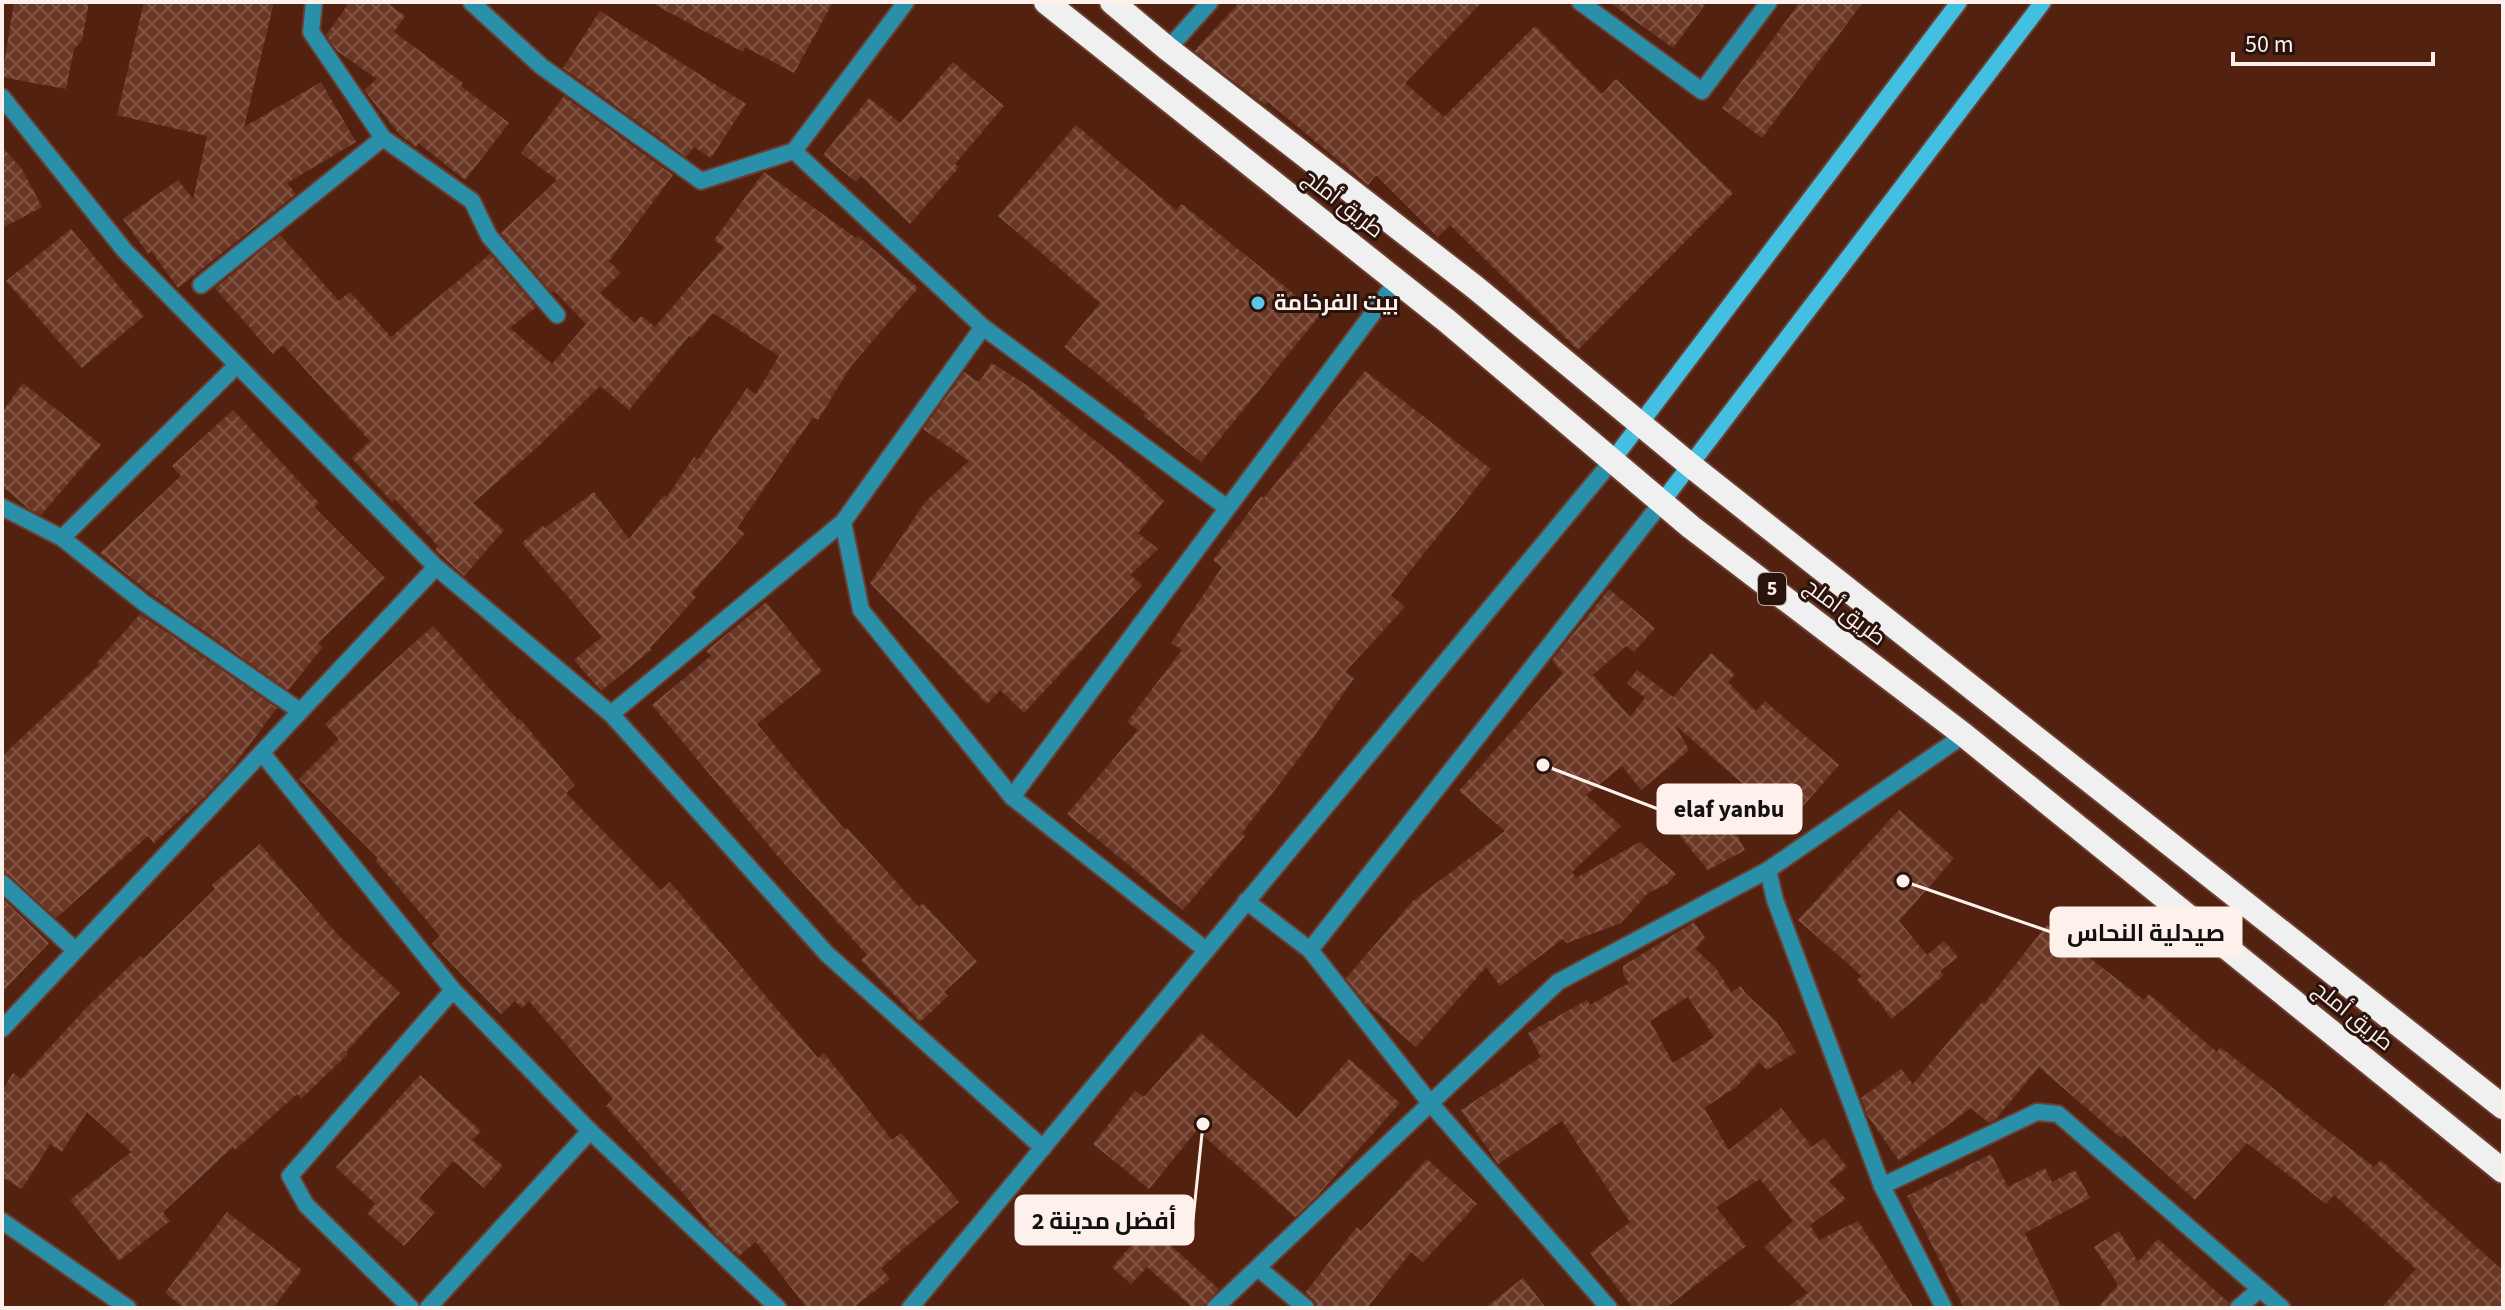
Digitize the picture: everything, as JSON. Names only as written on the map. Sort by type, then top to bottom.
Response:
[{"type":"highway","name":"طريق أملج","points":[[1046,2],[1397,281],[1662,502],[1964,735],[2503,1171]]},
{"type":"highway","name":"طريق أملج","points":[[1112,2],[1476,288],[1690,465],[2503,1107]]},
{"type":"street","points":[[314,2],[311,32],[383,138],[472,201],[489,236],[557,315]]},
{"type":"street","points":[[471,2],[541,66],[701,181],[794,151],[906,2]]},
{"type":"street","points":[[1168,49],[1210,2]]},
{"type":"street","points":[[1580,2],[1702,91],[1769,2]]},
{"type":"street","points":[[1598,16],[1609,2]]},
{"type":"street","points":[[910,1308],[1612,461],[1959,2]]},
{"type":"street","points":[[1310,950],[1662,502],[2043,2]]},
{"type":"street","points":[[2,97],[125,251],[436,567],[611,714],[827,954],[1043,1148]]},
{"type":"street","points":[[201,285],[383,138]]},
{"type":"street","points":[[794,151],[983,327],[1226,507]]},
{"type":"street","points":[[1012,797],[1397,281]]},
{"type":"street","points":[[611,714],[843,522],[983,327]]},
{"type":"street","points":[[62,538],[237,365]]},
{"type":"street","points":[[2,507],[62,538],[144,603],[300,711]]},
{"type":"street","points":[[843,522],[861,610],[1012,797],[1206,950]]},
{"type":"street","points":[[2,1029],[436,567]]},
{"type":"street","points":[[1215,1308],[1558,982],[1768,870],[1964,735]]},
{"type":"street","points":[[262,753],[453,990],[590,1131],[778,1308]]},
{"type":"street","points":[[1768,870],[1775,900],[1882,1186],[1944,1308]]},
{"type":"street","points":[[2,883],[75,950]]},
{"type":"street","points":[[1246,901],[1310,950],[1431,1104],[1609,1308]]},
{"type":"street","points":[[411,1308],[306,1205],[290,1176],[453,990]]},
{"type":"street","points":[[1882,1186],[2037,1112],[2058,1114],[2282,1308]]},
{"type":"street","points":[[428,1308],[590,1131]]},
{"type":"street","points":[[2,1221],[128,1308]]},
{"type":"street","points":[[1258,1268],[1306,1308]]},
{"type":"street","points":[[2238,1308],[2260,1289]]},
{"type":"building","points":[[14,2],[89,2],[82,40],[74,49],[66,89],[2,77]]},
{"type":"building","points":[[144,2],[274,2],[244,127],[321,82],[356,142],[287,183],[296,194],[178,288],[123,219],[178,180],[193,199],[207,136],[117,115]]},
{"type":"building","points":[[350,2],[386,2],[405,16],[394,32],[463,83],[461,86],[509,123],[465,180],[418,143],[416,147],[400,135],[364,90],[377,79],[337,51],[326,35]]},
{"type":"building","points":[[650,2],[833,2],[794,73],[745,47],[743,52]]},
{"type":"building","points":[[1240,2],[1482,2],[1405,83],[1444,117],[1535,26],[1602,94],[1616,79],[1733,193],[1578,350],[1450,225],[1438,237],[1376,175],[1368,185],[1268,102],[1265,105],[1194,51]]},
{"type":"building","points":[[1609,2],[1707,2],[1673,48]]},
{"type":"building","points":[[1800,2],[1863,2],[1762,138],[1722,108]]},
{"type":"building","points":[[600,11],[746,104],[711,158],[694,147],[686,157],[563,68]]},
{"type":"building","points":[[953,62],[1004,106],[955,164],[959,167],[910,224],[861,176],[856,182],[823,155],[869,98],[900,123]]},
{"type":"building","points":[[564,96],[673,175],[609,261],[621,273],[600,293],[635,323],[641,316],[655,327],[724,247],[714,240],[764,172],[856,238],[858,236],[918,288],[851,366],[818,420],[813,417],[737,528],[745,533],[692,593],[696,597],[651,650],[601,691],[574,660],[602,637],[522,543],[594,492],[629,539],[664,495],[667,497],[694,457],[698,460],[747,388],[756,394],[779,356],[713,313],[692,338],[689,336],[629,410],[600,386],[541,444],[473,503],[504,530],[464,576],[435,550],[438,546],[352,458],[370,441],[283,345],[273,354],[215,288],[280,235],[339,301],[350,292],[391,337],[490,254],[536,307],[510,328],[552,364],[586,324],[554,291],[552,293],[501,233],[557,180],[521,153]]},
{"type":"building","points":[[1076,125],[1176,210],[1182,204],[1320,315],[1201,462],[1064,347],[1100,303],[998,216]]},
{"type":"building","points":[[2,147],[22,169],[42,207],[2,228]]},
{"type":"building","points":[[71,229],[144,316],[82,368],[6,281]]},
{"type":"building","points":[[992,363],[1028,386],[1137,475],[1164,501],[1138,533],[1158,549],[1130,575],[1142,585],[1024,713],[1000,690],[987,704],[870,583],[926,501],[969,461],[923,429],[964,372],[979,382]]},
{"type":"building","points":[[1365,371],[1491,469],[1391,595],[1405,607],[1345,672],[1354,678],[1242,833],[1245,836],[1183,910],[1067,814],[1138,730],[1127,722],[1182,650],[1171,643],[1222,567],[1213,560],[1261,496],[1264,498]]},
{"type":"building","points":[[23,383],[101,445],[41,515],[2,486],[2,412]]},
{"type":"building","points":[[233,410],[319,503],[314,507],[385,578],[318,643],[323,647],[288,690],[151,594],[100,553],[181,476],[172,466]]},
{"type":"building","points":[[1609,589],[1655,628],[1634,652],[1626,646],[1593,675],[1630,717],[1645,698],[1627,683],[1637,670],[1673,697],[1711,653],[1735,674],[1728,682],[1756,711],[1765,701],[1839,765],[1788,823],[1675,725],[1689,750],[1641,790],[1622,766],[1586,795],[1621,826],[1572,872],[1576,878],[1640,842],[1676,874],[1666,885],[1649,892],[1621,923],[1567,943],[1563,939],[1500,986],[1486,967],[1416,1047],[1365,1003],[1346,978],[1413,901],[1505,831],[1459,791],[1563,673],[1552,660]]},
{"type":"building","points":[[766,602],[822,671],[757,724],[845,830],[847,828],[919,907],[923,903],[977,962],[944,992],[948,996],[920,1022],[861,960],[867,955],[775,853],[652,705],[711,656],[706,651]]},
{"type":"building","points":[[140,614],[277,708],[232,768],[203,799],[154,843],[148,836],[56,918],[2,872],[2,756],[99,665],[97,663]]},
{"type":"building","points":[[433,626],[520,719],[575,785],[566,793],[661,890],[670,882],[818,1058],[824,1053],[892,1140],[901,1133],[959,1202],[881,1268],[890,1279],[853,1308],[807,1308],[756,1242],[739,1256],[714,1233],[690,1201],[606,1106],[613,1099],[529,1001],[522,1008],[515,1001],[501,1014],[432,944],[440,936],[375,860],[378,858],[299,779],[339,739],[325,724]]},
{"type":"building","points":[[1717,799],[1745,850],[1708,870],[1671,825]]},
{"type":"building","points":[[1899,810],[1954,858],[1899,921],[1927,955],[1944,941],[1958,957],[1940,971],[1944,975],[1891,1019],[1878,1000],[1876,1002],[1857,980],[1862,976],[1798,920]]},
{"type":"building","points":[[260,844],[338,935],[400,993],[346,1052],[348,1054],[301,1099],[297,1094],[235,1150],[233,1147],[163,1212],[170,1221],[119,1261],[70,1200],[131,1152],[87,1112],[62,1152],[50,1144],[22,1189],[2,1177],[2,1091],[13,1073],[21,1079],[85,1009],[140,956],[143,959],[215,889],[212,885]]},
{"type":"building","points":[[2,898],[49,943],[2,992]]},
{"type":"building","points":[[1694,922],[1705,938],[1695,949],[1715,967],[1731,992],[1741,986],[1776,1021],[1796,1052],[1767,1070],[1759,1062],[1736,1087],[1704,1108],[1729,1150],[1781,1108],[1812,1147],[1824,1138],[1847,1167],[1829,1181],[1846,1199],[1810,1225],[1819,1240],[1858,1221],[1914,1308],[1786,1308],[1808,1293],[1764,1247],[1793,1221],[1760,1179],[1716,1207],[1746,1246],[1666,1308],[1633,1308],[1590,1253],[1630,1222],[1562,1121],[1498,1164],[1461,1110],[1541,1057],[1528,1033],[1587,1000],[1590,1005],[1629,983],[1623,974],[1623,966]],"holes":[[[1688,997],[1714,1037],[1673,1063],[1650,1021]]]},
{"type":"building","points":[[2047,925],[2144,1000],[2149,994],[2217,1052],[2220,1047],[2374,1167],[2381,1160],[2503,1271],[2503,1308],[2381,1308],[2416,1269],[2334,1195],[2326,1204],[2247,1143],[2195,1200],[2124,1135],[2121,1138],[2039,1067],[1995,1120],[1989,1123],[1971,1108],[1899,1161],[1867,1115],[1861,1098],[1901,1069],[1913,1084],[1982,1002],[1984,1004]]},
{"type":"building","points":[[1201,1033],[1297,1118],[1349,1059],[1400,1103],[1295,1217],[1197,1130],[1149,1189],[1093,1144],[1135,1091],[1144,1097]]},
{"type":"building","points":[[420,1075],[481,1131],[472,1140],[503,1166],[484,1188],[453,1161],[419,1198],[435,1212],[404,1246],[367,1213],[375,1204],[336,1167]]},
{"type":"building","points":[[1991,1154],[2008,1187],[2045,1168],[2052,1182],[2075,1170],[2090,1198],[2025,1233],[2062,1308],[1964,1308],[1907,1196]]},
{"type":"building","points":[[1427,1159],[1477,1204],[1423,1262],[1411,1252],[1367,1308],[1317,1308],[1314,1300],[1305,1293],[1357,1227],[1361,1231]]},
{"type":"building","points":[[227,1212],[302,1270],[273,1308],[184,1308],[165,1293]]},
{"type":"building","points":[[1149,1226],[1219,1289],[1202,1308],[1193,1308],[1147,1267],[1131,1284],[1112,1267]]},
{"type":"building","points":[[2119,1231],[2138,1262],[2158,1239],[2229,1303],[2227,1308],[2097,1308],[2118,1285],[2094,1247]]},
{"type":"building","points":[[1523,1278],[1546,1308],[1485,1308]]},
{"type":"place","name":"بيت الفرخامة","points":[[1258,303]]},
{"type":"place","name":"elaf yanbu","points":[[1543,765]]},
{"type":"place","name":"صيدلية النحاس","points":[[1903,881]]},
{"type":"place","name":"2 أفضل مدينة","points":[[1203,1124]]}]
